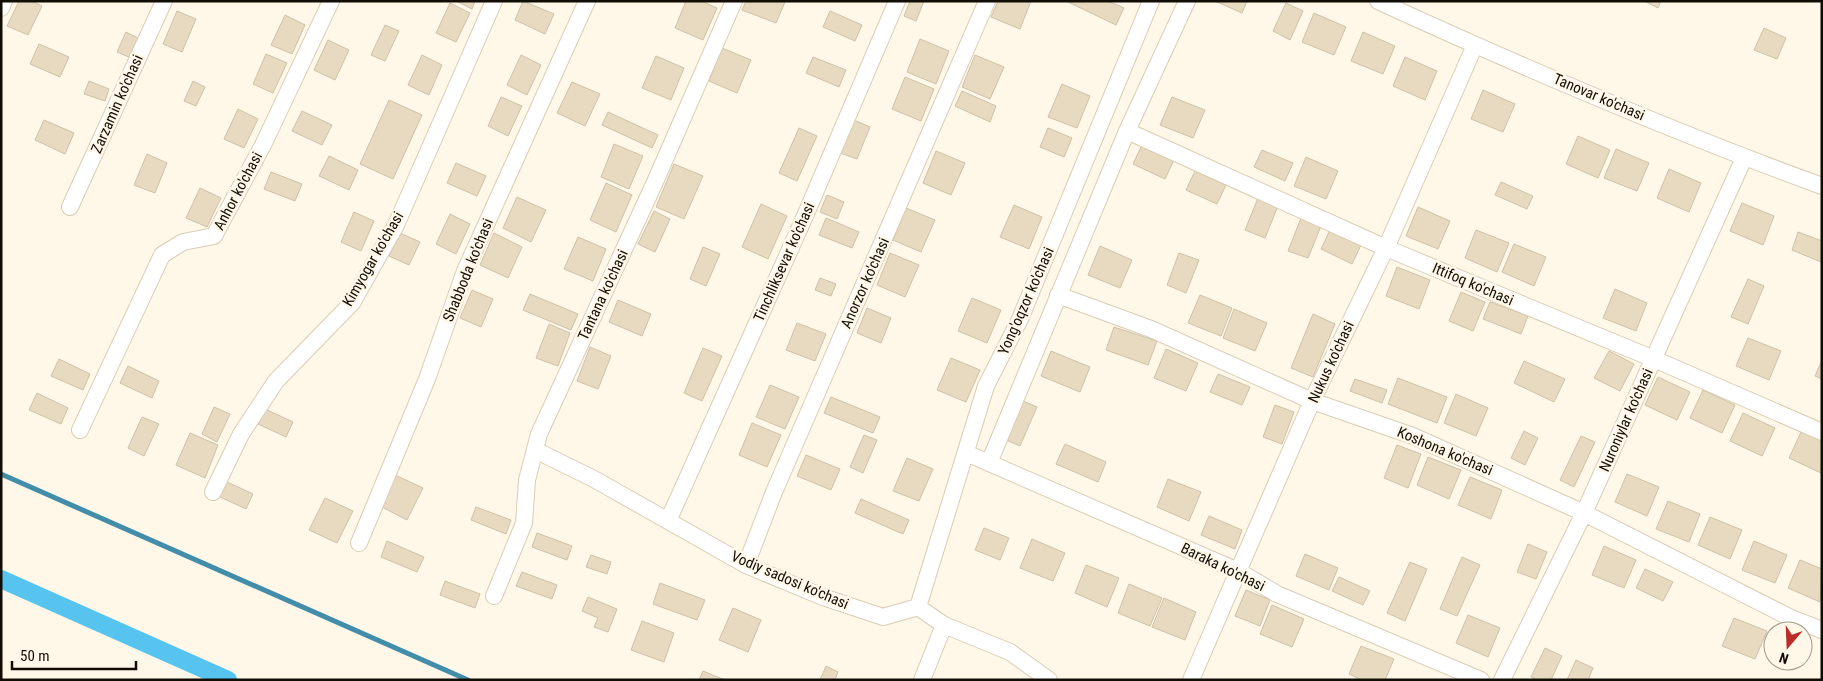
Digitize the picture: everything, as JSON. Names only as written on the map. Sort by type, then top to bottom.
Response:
[{"type":"street","points":[[1,8],[4,1]]},
{"type":"street","name":"Zarzamin ko'chasi","points":[[70,207],[164,1]]},
{"type":"street","name":"Anhor ko'chasi","points":[[80,430],[162,255],[183,242],[214,236],[263,145],[330,1]]},
{"type":"street","name":"Kimyogar ko'chasi","points":[[213,492],[241,434],[276,381],[352,303],[396,225],[494,1]]},
{"type":"street","name":"Shabboda ko'chasi","points":[[359,543],[427,379],[466,271],[587,1]]},
{"type":"street","name":"Tantana ko'chasi","points":[[494,596],[524,523],[527,480],[539,434],[655,182],[734,1]]},
{"type":"street","name":"Tinchliksevar ko'chasi","points":[[668,521],[805,216],[897,1]]},
{"type":"street","name":"Anorzor ko'chasi","points":[[746,566],[774,492],[986,1]]},
{"type":"street","name":"Yong'oqzor ko'chasi","points":[[918,607],[986,386],[1020,319],[1152,1]]},
{"type":"street","points":[[989,463],[1127,131],[1187,1]]},
{"type":"street","name":"Tanovar ko'chasi","points":[[1378,1],[1475,45],[1744,158],[1822,186]]},
{"type":"street","name":"Nukus ko'chasi","points":[[1191,680],[1312,401],[1386,248],[1475,45]]},
{"type":"street","name":"Ittifoq ko'chasi","points":[[1127,131],[1386,248],[1654,359],[1822,432]]},
{"type":"street","name":"Nuroniylar ko'chasi","points":[[1502,680],[1584,513],[1744,158]]},
{"type":"street","name":"Koshona ko'chasi","points":[[1058,295],[1151,329],[1312,401],[1413,436],[1584,513],[1792,618],[1822,630]]},
{"type":"street","name":"Vodiy sadosi ko'chasi","points":[[535,450],[594,479],[746,566],[823,597],[883,617],[918,607]]},
{"type":"street","name":"Baraka ko'chasi","points":[[966,453],[1238,571],[1277,594],[1481,680]]},
{"type":"street","points":[[918,607],[944,625],[1010,652],[1050,680]]},
{"type":"street","points":[[922,680],[944,625]]},
{"type":"building","points":[[19,1],[32,1],[42,6],[28,35],[7,26]]},
{"type":"building","points":[[456,1],[475,1],[472,9]]},
{"type":"building","points":[[523,1],[554,14],[545,34],[515,20]]},
{"type":"building","points":[[686,1],[701,1],[717,8],[703,40],[675,28]]},
{"type":"building","points":[[746,1],[785,2],[776,23],[742,10]]},
{"type":"building","points":[[910,1],[924,1],[916,21],[904,16]]},
{"type":"building","points":[[998,1],[1031,1],[1020,29],[991,17]]},
{"type":"building","points":[[1066,1],[1108,1],[1124,8],[1116,25]]},
{"type":"building","points":[[1215,1],[1247,1],[1242,13]]},
{"type":"building","points":[[1644,1],[1661,1],[1658,8]]},
{"type":"building","points":[[450,3],[470,13],[456,42],[436,33]]},
{"type":"building","points":[[1286,3],[1303,11],[1290,40],[1273,31]]},
{"type":"building","points":[[177,11],[196,19],[182,52],[163,44]]},
{"type":"building","points":[[830,11],[862,25],[855,41],[823,27]]},
{"type":"building","points":[[1314,13],[1346,27],[1334,55],[1302,42]]},
{"type":"building","points":[[285,15],[305,25],[292,54],[271,45]]},
{"type":"building","points":[[385,25],[399,31],[385,61],[371,55]]},
{"type":"building","points":[[1764,28],[1786,38],[1777,59],[1754,50]]},
{"type":"building","points":[[126,32],[138,38],[129,57],[117,52]]},
{"type":"building","points":[[1363,32],[1395,46],[1383,74],[1351,61]]},
{"type":"building","points":[[920,39],[949,51],[936,84],[907,72]]},
{"type":"building","points":[[328,40],[349,50],[335,80],[314,70]]},
{"type":"building","points":[[39,44],[69,57],[60,77],[30,64]]},
{"type":"building","points":[[722,48],[751,60],[737,93],[709,81]]},
{"type":"building","points":[[266,54],[287,63],[273,93],[253,84]]},
{"type":"building","points":[[422,55],[442,65],[429,95],[408,85]]},
{"type":"building","points":[[521,55],[541,65],[527,95],[507,85]]},
{"type":"building","points":[[975,55],[1004,67],[990,99],[962,87]]},
{"type":"building","points":[[656,56],[684,68],[671,100],[642,88]]},
{"type":"building","points":[[813,57],[846,70],[839,87],[806,73]]},
{"type":"building","points":[[1405,57],[1437,71],[1425,100],[1393,86]]},
{"type":"building","points":[[905,77],[934,89],[921,121],[892,109]]},
{"type":"building","points":[[89,81],[109,89],[105,101],[84,94]]},
{"type":"building","points":[[193,81],[205,87],[196,106],[184,101]]},
{"type":"building","points":[[572,82],[600,94],[585,126],[557,113]]},
{"type":"building","points":[[1062,84],[1090,96],[1077,128],[1048,117]]},
{"type":"building","points":[[1483,90],[1515,104],[1503,132],[1471,119]]},
{"type":"building","points":[[962,91],[996,106],[990,122],[955,106]]},
{"type":"building","points":[[501,97],[522,106],[508,136],[488,126]]},
{"type":"building","points":[[1172,97],[1205,110],[1193,138],[1160,125]]},
{"type":"building","points":[[389,100],[422,115],[393,179],[360,164]]},
{"type":"building","points":[[238,109],[258,119],[244,148],[224,139]]},
{"type":"building","points":[[302,111],[332,125],[322,145],[292,131]]},
{"type":"building","points":[[608,112],[658,135],[652,148],[602,125]]},
{"type":"building","points":[[44,120],[74,133],[65,154],[35,140]]},
{"type":"building","points":[[854,120],[870,127],[857,159],[840,153]]},
{"type":"building","points":[[799,128],[817,136],[797,181],[779,173]]},
{"type":"building","points":[[1048,128],[1072,138],[1064,157],[1040,147]]},
{"type":"building","points":[[1578,136],[1610,150],[1598,178],[1566,164]]},
{"type":"building","points":[[614,144],[643,156],[629,189],[601,177]]},
{"type":"building","points":[[1142,145],[1174,160],[1165,179],[1133,164]]},
{"type":"building","points":[[1616,149],[1649,163],[1637,191],[1604,178]]},
{"type":"building","points":[[1262,150],[1293,163],[1285,181],[1254,167]]},
{"type":"building","points":[[936,151],[965,163],[951,195],[923,183]]},
{"type":"building","points":[[147,154],[167,163],[155,193],[134,185]]},
{"type":"building","points":[[329,156],[358,170],[349,190],[319,176]]},
{"type":"building","points":[[1306,157],[1338,171],[1326,199],[1294,186]]},
{"type":"building","points":[[456,163],[486,176],[477,196],[447,183]]},
{"type":"building","points":[[674,164],[703,176],[684,219],[656,207]]},
{"type":"building","points":[[1669,169],[1701,183],[1689,212],[1657,198]]},
{"type":"building","points":[[1195,171],[1226,185],[1217,204],[1186,190]]},
{"type":"building","points":[[271,172],[302,184],[295,201],[264,189]]},
{"type":"building","points":[[1501,182],[1533,196],[1527,209],[1495,195]]},
{"type":"building","points":[[606,183],[632,195],[616,232],[590,220]]},
{"type":"building","points":[[200,188],[221,198],[207,227],[186,218]]},
{"type":"building","points":[[827,195],[844,202],[837,219],[820,212]]},
{"type":"building","points":[[517,197],[546,210],[531,242],[503,228]]},
{"type":"building","points":[[1258,198],[1278,206],[1265,238],[1245,230]]},
{"type":"building","points":[[1742,203],[1774,216],[1763,245],[1730,231]]},
{"type":"building","points":[[761,204],[787,216],[768,259],[742,247]]},
{"type":"building","points":[[1014,205],[1042,217],[1029,249],[1000,237]]},
{"type":"building","points":[[1418,207],[1450,221],[1438,249],[1406,236]]},
{"type":"building","points":[[906,208],[935,220],[921,252],[893,240]]},
{"type":"building","points":[[654,211],[670,219],[655,252],[638,244]]},
{"type":"building","points":[[354,212],[374,221],[361,251],[341,242]]},
{"type":"building","points":[[450,214],[470,224],[456,254],[436,244]]},
{"type":"building","points":[[826,218],[859,232],[852,248],[819,235]]},
{"type":"building","points":[[1301,218],[1321,226],[1308,258],[1288,251]]},
{"type":"building","points":[[1330,230],[1361,245],[1352,264],[1321,249]]},
{"type":"building","points":[[1476,230],[1509,243],[1497,272],[1465,258]]},
{"type":"building","points":[[1798,232],[1822,241],[1821,262],[1792,250]]},
{"type":"building","points":[[400,233],[420,242],[409,265],[389,256]]},
{"type":"building","points":[[494,233],[522,247],[508,278],[480,265]]},
{"type":"building","points":[[578,237],[606,249],[593,281],[564,269]]},
{"type":"building","points":[[1514,244],[1546,257],[1534,286],[1502,272]]},
{"type":"building","points":[[1100,246],[1132,260],[1120,288],[1088,275]]},
{"type":"building","points":[[703,247],[720,254],[706,286],[690,279]]},
{"type":"building","points":[[890,253],[919,265],[905,297],[877,285]]},
{"type":"building","points":[[1179,253],[1199,260],[1186,293],[1167,285]]},
{"type":"building","points":[[1397,267],[1430,280],[1419,309],[1386,296]]},
{"type":"building","points":[[820,278],[836,284],[831,296],[815,290]]},
{"type":"building","points":[[1748,279],[1764,286],[1748,324],[1731,317]]},
{"type":"building","points":[[1615,289],[1647,303],[1636,331],[1603,318]]},
{"type":"building","points":[[472,290],[493,299],[481,327],[460,318]]},
{"type":"building","points":[[1461,292],[1485,302],[1473,331],[1449,321]]},
{"type":"building","points":[[530,294],[578,314],[571,330],[523,310]]},
{"type":"building","points":[[1200,295],[1232,308],[1221,336],[1188,323]]},
{"type":"building","points":[[972,298],[1001,310],[987,343],[958,331]]},
{"type":"building","points":[[618,300],[651,314],[642,336],[609,322]]},
{"type":"building","points":[[1490,302],[1528,316],[1521,334],[1483,319]]},
{"type":"building","points":[[867,308],[891,318],[881,343],[857,333]]},
{"type":"building","points":[[1234,309],[1267,323],[1255,351],[1223,338]]},
{"type":"building","points":[[1313,314],[1335,324],[1313,377],[1291,368]]},
{"type":"building","points":[[797,323],[826,334],[815,361],[786,350]]},
{"type":"building","points":[[549,324],[570,333],[558,366],[536,358]]},
{"type":"building","points":[[1114,327],[1157,341],[1148,365],[1106,350]]},
{"type":"building","points":[[1748,338],[1781,351],[1769,380],[1736,366]]},
{"type":"building","points":[[590,347],[611,356],[598,389],[577,381]]},
{"type":"building","points":[[703,348],[722,356],[702,401],[684,393]]},
{"type":"building","points":[[1166,349],[1198,363],[1186,391],[1154,378]]},
{"type":"building","points":[[1051,351],[1090,367],[1080,392],[1041,376]]},
{"type":"building","points":[[1609,351],[1634,364],[1620,391],[1594,378]]},
{"type":"building","points":[[951,358],[980,370],[966,402],[937,390]]},
{"type":"building","points":[[59,359],[90,374],[83,390],[51,376]]},
{"type":"building","points":[[1822,360],[1822,379],[1815,376]]},
{"type":"building","points":[[1524,361],[1565,379],[1554,402],[1514,383]]},
{"type":"building","points":[[128,366],[159,381],[152,398],[120,383]]},
{"type":"building","points":[[1218,374],[1250,387],[1242,405],[1210,392]]},
{"type":"building","points":[[1658,377],[1690,392],[1677,420],[1645,405]]},
{"type":"building","points":[[1398,378],[1447,397],[1437,423],[1388,404]]},
{"type":"building","points":[[1355,379],[1387,390],[1382,403],[1350,391]]},
{"type":"building","points":[[770,385],[799,397],[785,429],[756,417]]},
{"type":"building","points":[[1703,390],[1735,405],[1722,433],[1690,418]]},
{"type":"building","points":[[37,393],[68,408],[61,424],[29,410]]},
{"type":"building","points":[[1456,394],[1488,408],[1476,436],[1444,423]]},
{"type":"building","points":[[831,397],[880,417],[873,433],[824,413]]},
{"type":"building","points":[[1023,401],[1037,407],[1020,446],[1006,440]]},
{"type":"building","points":[[1275,405],[1294,412],[1282,444],[1263,437]]},
{"type":"building","points":[[214,407],[230,414],[217,442],[202,434]]},
{"type":"building","points":[[265,409],[293,422],[286,437],[258,424]]},
{"type":"building","points":[[1743,413],[1775,428],[1762,456],[1730,441]]},
{"type":"building","points":[[142,417],[159,424],[144,456],[128,448]]},
{"type":"building","points":[[752,423],[781,435],[767,467],[739,455]]},
{"type":"building","points":[[1802,430],[1822,440],[1821,473],[1789,458]]},
{"type":"building","points":[[1524,431],[1538,438],[1525,465],[1511,458]]},
{"type":"building","points":[[190,433],[218,445],[205,478],[176,465]]},
{"type":"building","points":[[864,435],[877,440],[863,473],[850,467]]},
{"type":"building","points":[[1581,436],[1595,442],[1574,487],[1560,480]]},
{"type":"building","points":[[1065,444],[1106,462],[1098,482],[1056,464]]},
{"type":"building","points":[[1397,445],[1421,454],[1408,488],[1384,478]]},
{"type":"building","points":[[806,455],[840,469],[831,490],[797,476]]},
{"type":"building","points":[[1428,457],[1461,470],[1449,499],[1417,485]]},
{"type":"building","points":[[907,458],[933,469],[919,501],[893,491]]},
{"type":"building","points":[[1627,474],[1659,487],[1647,516],[1615,502]]},
{"type":"building","points":[[395,475],[423,488],[407,520],[380,506]]},
{"type":"building","points":[[1470,477],[1502,490],[1491,519],[1458,505]]},
{"type":"building","points":[[1168,479],[1201,492],[1189,521],[1157,507]]},
{"type":"building","points":[[225,481],[253,494],[246,509],[218,496]]},
{"type":"building","points":[[325,498],[353,511],[337,543],[309,530]]},
{"type":"building","points":[[861,499],[909,520],[903,534],[855,513]]},
{"type":"building","points":[[1668,501],[1700,514],[1689,542],[1656,529]]},
{"type":"building","points":[[476,507],[511,520],[506,534],[471,520]]},
{"type":"building","points":[[1209,516],[1242,530],[1235,549],[1201,535]]},
{"type":"building","points":[[1710,517],[1742,530],[1730,559],[1698,545]]},
{"type":"building","points":[[984,528],[1009,538],[1000,560],[975,550]]},
{"type":"building","points":[[537,533],[572,546],[567,560],[532,547]]},
{"type":"building","points":[[1032,539],[1065,553],[1053,581],[1020,568]]},
{"type":"building","points":[[387,541],[424,557],[417,572],[381,557]]},
{"type":"building","points":[[1754,541],[1787,555],[1775,583],[1742,570]]},
{"type":"building","points":[[1528,544],[1547,552],[1536,579],[1517,572]]},
{"type":"building","points":[[1604,546],[1636,560],[1624,588],[1592,575]]},
{"type":"building","points":[[1305,554],[1338,568],[1329,590],[1296,576]]},
{"type":"building","points":[[591,555],[611,562],[607,574],[586,567]]},
{"type":"building","points":[[1462,557],[1480,565],[1457,616],[1440,609]]},
{"type":"building","points":[[1800,560],[1822,569],[1820,602],[1788,588]]},
{"type":"building","points":[[1410,562],[1427,569],[1405,621],[1387,613]]},
{"type":"building","points":[[1086,565],[1119,578],[1107,607],[1075,593]]},
{"type":"building","points":[[1645,569],[1673,582],[1663,601],[1636,588]]},
{"type":"building","points":[[522,572],[557,585],[552,599],[516,586]]},
{"type":"building","points":[[1339,577],[1370,591],[1363,605],[1332,591]]},
{"type":"building","points":[[445,581],[480,594],[475,608],[440,595]]},
{"type":"building","points":[[660,583],[705,600],[697,620],[653,604]]},
{"type":"building","points":[[1129,584],[1162,598],[1150,626],[1118,613]]},
{"type":"building","points":[[1246,590],[1270,600],[1260,626],[1235,616]]},
{"type":"building","points":[[588,597],[617,609],[608,632],[594,627],[598,618],[582,611]]},
{"type":"building","points":[[1164,598],[1196,612],[1185,640],[1152,627]]},
{"type":"building","points":[[1272,605],[1304,619],[1292,647],[1260,634]]},
{"type":"building","points":[[733,608],[761,620],[748,652],[719,640]]},
{"type":"building","points":[[1468,615],[1500,628],[1488,657],[1456,643]]},
{"type":"building","points":[[1734,618],[1763,629],[1763,640],[1755,659],[1722,646]]},
{"type":"building","points":[[642,621],[674,633],[664,662],[631,650]]},
{"type":"building","points":[[1361,646],[1394,659],[1385,680],[1362,680],[1349,674]]},
{"type":"building","points":[[1545,648],[1562,656],[1551,680],[1537,680],[1531,677]]},
{"type":"building","points":[[1576,660],[1593,668],[1588,680],[1567,680]]},
{"type":"building","points":[[826,666],[838,672],[835,680],[820,680]]},
{"type":"building","points":[[703,671],[725,680],[699,680]]},
{"type":"waterway","points":[[1,474],[468,680]]},
{"type":"waterway","points":[[1,579],[228,680]]}]
